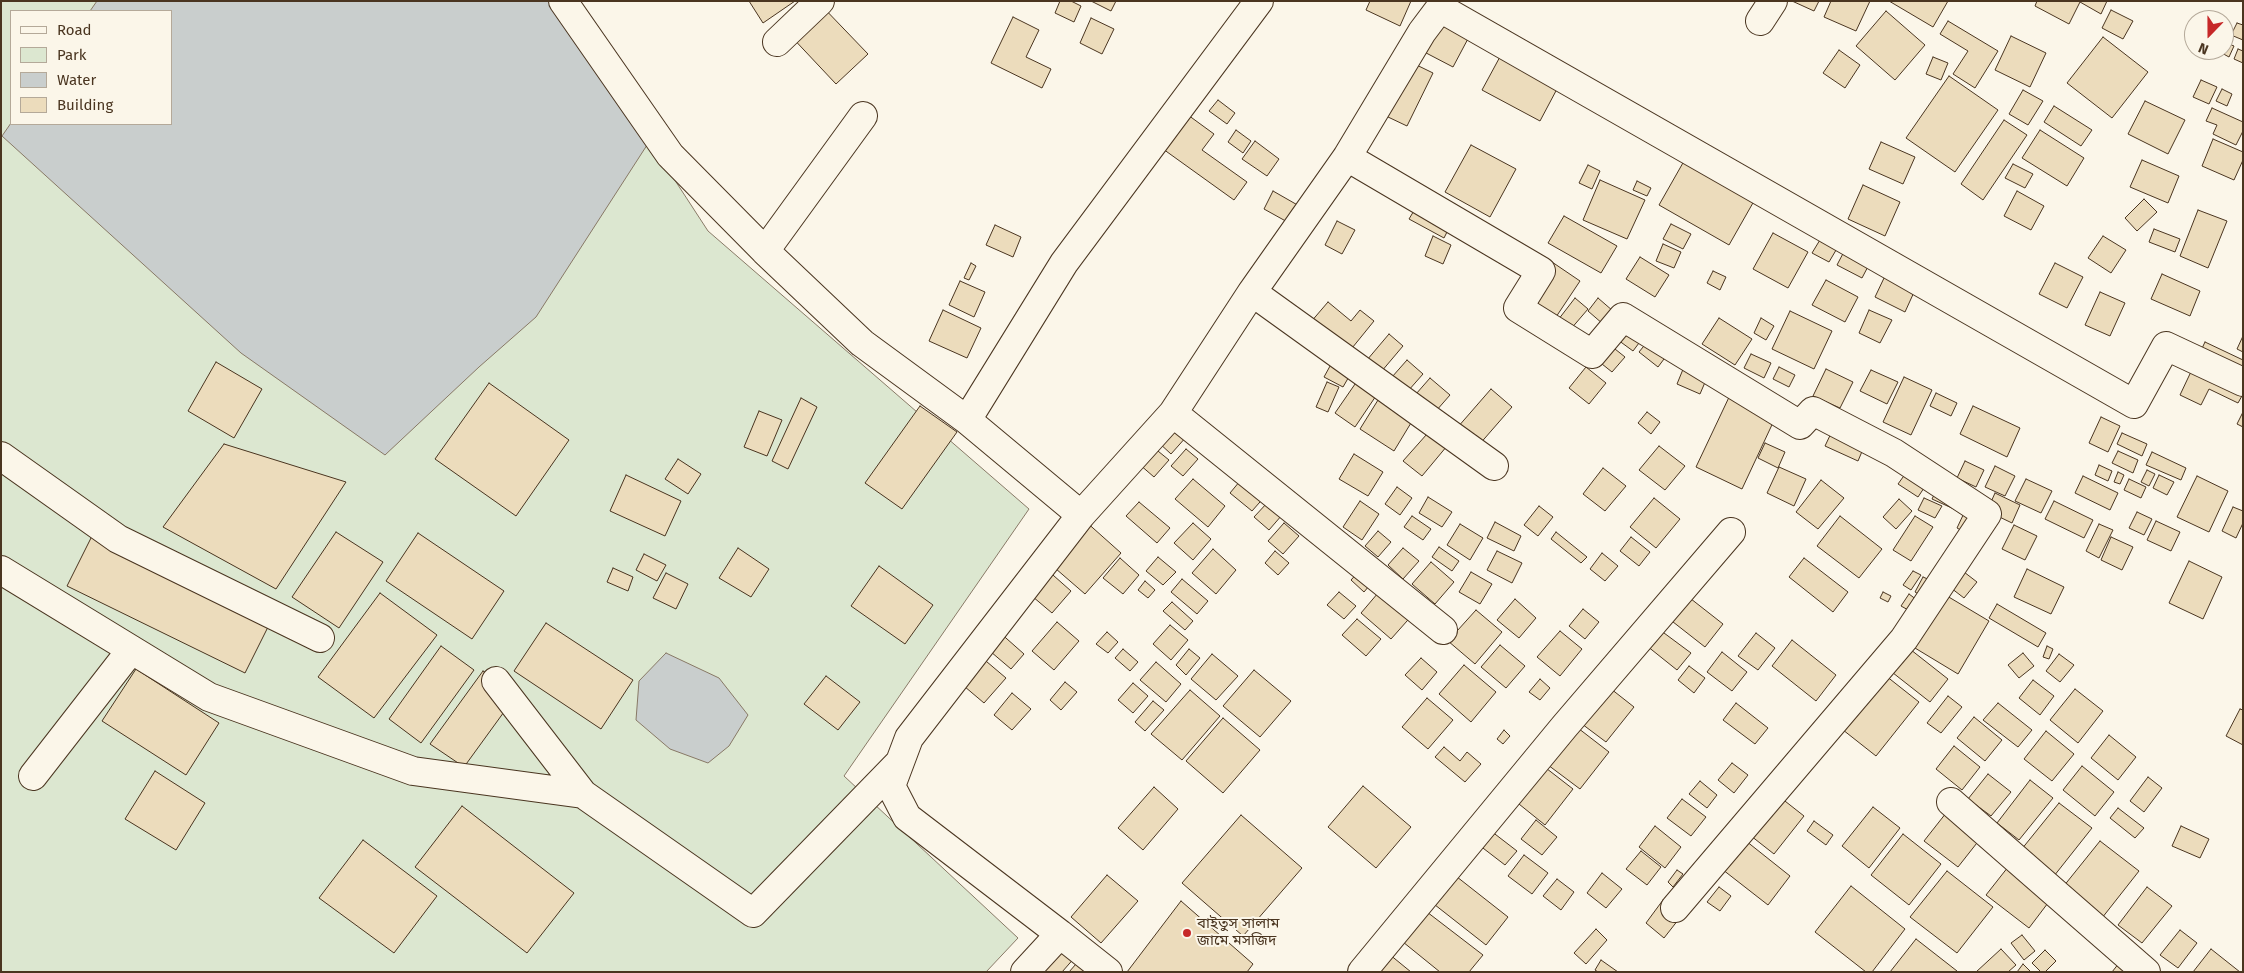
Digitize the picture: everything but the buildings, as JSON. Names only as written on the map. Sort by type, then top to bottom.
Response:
[{"type":"street","points":[[563,1],[670,155],[765,251],[862,343],[967,420],[1081,515]]},
{"type":"street","points":[[777,42],[820,1]]},
{"type":"street","points":[[967,420],[1064,263],[1259,1]]},
{"type":"street","points":[[1108,972],[907,817],[892,786],[900,762],[909,738],[1081,515],[1172,413],[1252,292],[1347,157],[1422,32],[1440,8],[2134,404],[2166,346],[2243,382]]},
{"type":"street","points":[[765,251],[863,116]]},
{"type":"street","points":[[1347,157],[1541,271],[1518,308],[1592,354],[1623,317],[1800,425],[1813,411],[1894,453],[1987,514],[1904,639],[1675,908]]},
{"type":"street","points":[[1252,292],[1494,466]]},
{"type":"street","points":[[1172,413],[1443,630]]},
{"type":"street","points":[[1,456],[118,539],[320,638]]},
{"type":"street","points":[[1362,972],[1564,727],[1731,532]]},
{"type":"street","points":[[1,570],[209,697],[413,772],[583,794]]},
{"type":"street","points":[[33,776],[131,650]]},
{"type":"street","points":[[496,681],[583,794],[753,913],[900,762]]},
{"type":"street","points":[[1951,802],[2146,972]]},
{"type":"street","points":[[1025,972],[1060,934]]},
{"type":"green space","points":[[1,1],[558,1],[708,231],[1029,509],[844,776],[1018,938],[986,972],[1,972]]},
{"type":"water","points":[[97,1],[550,1],[649,142],[536,317],[479,367],[385,455],[241,353],[2,136],[10,124],[172,125],[172,10],[91,10]]},
{"type":"water","points":[[666,653],[719,678],[748,715],[729,746],[708,763],[670,749],[636,720],[639,681]]},
{"type":"place","name":"বাইতুস সালাম জামে মসজিদ","points":[[1187,933]]}]
